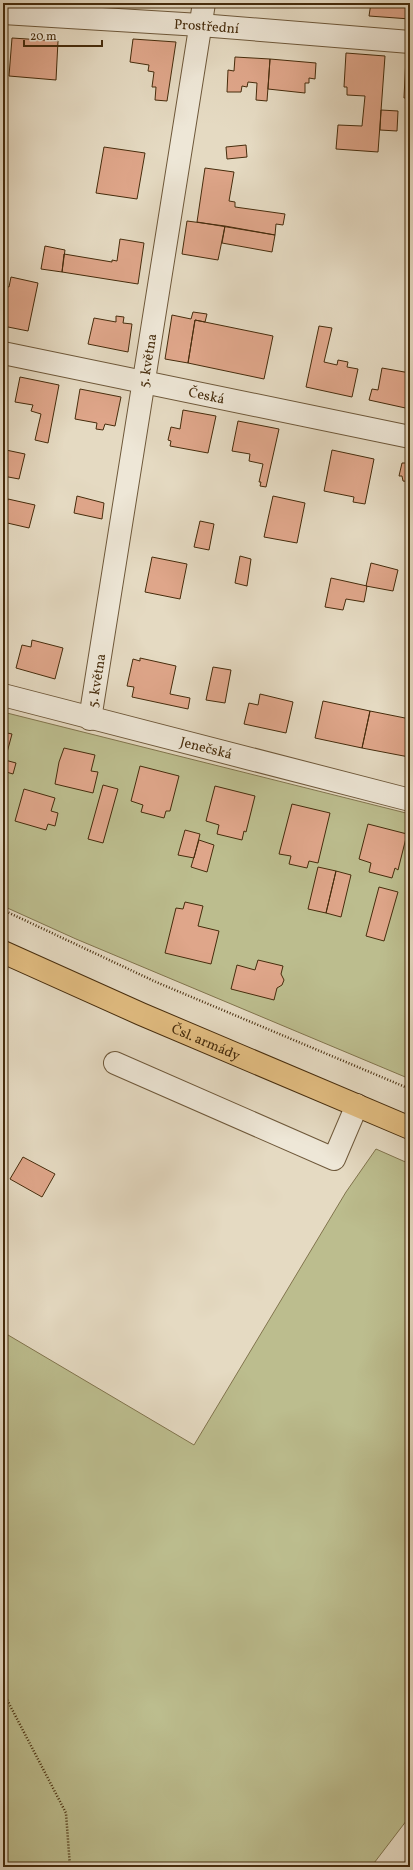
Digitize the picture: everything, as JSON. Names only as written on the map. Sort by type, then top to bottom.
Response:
[{"type":"main road","name":"Čsl. armády","points":[[3,952],[141,1014],[410,1128]]},
{"type":"street","name":"5. května","points":[[90,719],[204,3]]},
{"type":"street","name":"Prostřední","points":[[3,13],[200,25],[410,42]]},
{"type":"street","name":"Česká","points":[[3,353],[410,437]]},
{"type":"street","name":"Jenečská","points":[[3,695],[90,719],[410,800]]},
{"type":"street","points":[[115,1063],[334,1159],[357,1105]]},
{"type":"path","points":[[3,910],[156,982],[410,1089]]},
{"type":"path","points":[[3,1692],[66,1813],[70,1867]]},
{"type":"green space","points":[[3,712],[410,814],[410,1079],[76,939],[3,906]]},
{"type":"green space","points":[[376,1149],[410,1164],[410,1816],[371,1867],[3,1867],[3,1332],[194,1445],[346,1192]]},
{"type":"building","points":[[371,3],[410,3],[410,19],[369,16]]},
{"type":"building","points":[[12,38],[58,41],[56,80],[9,76]]},
{"type":"building","points":[[133,39],[176,42],[167,101],[155,100],[156,87],[152,87],[154,72],[148,71],[149,65],[130,62]]},
{"type":"building","points":[[346,53],[385,56],[378,152],[336,149],[338,125],[362,126],[365,96],[347,95],[347,87],[344,87]]},
{"type":"building","points":[[235,57],[270,59],[267,101],[256,100],[257,83],[248,82],[247,87],[242,86],[241,92],[227,92],[228,70],[234,71]]},
{"type":"building","points":[[406,57],[410,58],[410,98],[404,98]]},
{"type":"building","points":[[270,59],[316,63],[315,79],[309,78],[309,83],[305,83],[305,93],[268,89]]},
{"type":"building","points":[[381,110],[398,111],[397,131],[380,130]]},
{"type":"building","points":[[246,145],[247,157],[227,159],[226,147]]},
{"type":"building","points":[[104,147],[145,153],[137,199],[96,193]]},
{"type":"building","points":[[205,168],[234,172],[229,201],[235,202],[235,207],[285,214],[283,225],[276,224],[275,235],[197,222]]},
{"type":"building","points":[[187,221],[225,226],[218,260],[182,254]]},
{"type":"building","points":[[225,226],[275,235],[272,252],[222,243]]},
{"type":"building","points":[[120,239],[144,243],[138,284],[62,272],[64,254],[112,262],[112,260],[117,261]]},
{"type":"building","points":[[45,246],[65,250],[62,272],[41,269]]},
{"type":"building","points":[[11,277],[38,283],[28,331],[3,326],[3,286],[9,287]]},
{"type":"building","points":[[193,312],[207,314],[205,322],[195,320],[188,363],[165,359],[172,315],[191,319]]},
{"type":"building","points":[[116,316],[124,317],[123,323],[132,324],[128,352],[88,344],[94,318],[116,322]]},
{"type":"building","points":[[195,320],[273,336],[264,379],[188,363]]},
{"type":"building","points":[[319,326],[332,328],[324,362],[337,365],[338,360],[348,362],[347,367],[358,369],[352,397],[306,387]]},
{"type":"building","points":[[382,368],[410,373],[410,409],[369,400],[372,389],[378,390]]},
{"type":"building","points":[[20,377],[59,385],[48,443],[35,440],[41,414],[31,411],[33,405],[15,402]]},
{"type":"building","points":[[80,389],[121,397],[115,426],[105,424],[103,430],[96,429],[97,423],[75,419]]},
{"type":"building","points":[[183,410],[216,416],[208,453],[170,446],[171,441],[168,440],[171,427],[180,429]]},
{"type":"building","points":[[238,421],[279,429],[266,487],[260,486],[261,482],[259,482],[263,464],[249,461],[250,454],[232,451]]},
{"type":"building","points":[[6,450],[25,454],[19,479],[3,476]]},
{"type":"building","points":[[332,450],[374,459],[365,504],[353,502],[354,497],[324,491]]},
{"type":"building","points":[[409,456],[410,482],[403,481],[402,476],[399,476],[402,463],[407,463]]},
{"type":"building","points":[[77,496],[104,503],[102,519],[74,513]]},
{"type":"building","points":[[273,496],[305,503],[297,543],[264,537]]},
{"type":"building","points":[[8,499],[35,505],[29,528],[3,522]]},
{"type":"building","points":[[200,521],[214,524],[209,550],[194,547]]},
{"type":"building","points":[[240,556],[251,559],[247,586],[235,583]]},
{"type":"building","points":[[152,557],[187,564],[180,599],[145,592]]},
{"type":"building","points":[[371,563],[398,570],[393,591],[366,586]]},
{"type":"building","points":[[331,578],[367,586],[364,602],[346,599],[343,610],[325,607]]},
{"type":"building","points":[[32,640],[63,648],[55,679],[16,668],[22,645],[31,647]]},
{"type":"building","points":[[140,658],[176,666],[170,694],[190,698],[188,709],[132,697],[134,687],[127,686],[133,659],[140,661]]},
{"type":"building","points":[[213,667],[231,670],[225,703],[206,700]]},
{"type":"building","points":[[260,694],[293,702],[286,733],[244,724],[249,703],[258,705]]},
{"type":"building","points":[[323,701],[370,711],[362,748],[315,738]]},
{"type":"building","points":[[370,711],[410,719],[409,757],[362,748]]},
{"type":"building","points":[[3,732],[12,734],[5,760],[16,763],[13,774],[3,771]]},
{"type":"building","points":[[64,748],[95,755],[91,771],[98,772],[93,793],[55,784],[59,762]]},
{"type":"building","points":[[140,766],[179,776],[170,811],[166,811],[164,818],[141,812],[143,805],[131,801]]},
{"type":"building","points":[[103,785],[118,789],[103,843],[88,839]]},
{"type":"building","points":[[215,786],[255,796],[246,832],[244,831],[242,840],[217,834],[219,825],[206,821]]},
{"type":"building","points":[[24,789],[55,798],[51,811],[58,813],[55,826],[48,824],[46,830],[15,821]]},
{"type":"building","points":[[292,804],[330,813],[318,863],[309,861],[307,868],[289,864],[291,856],[279,854]]},
{"type":"building","points":[[368,824],[407,834],[398,870],[395,868],[392,878],[369,872],[371,863],[359,859]]},
{"type":"building","points":[[185,830],[200,834],[194,858],[178,855]]},
{"type":"building","points":[[199,840],[214,845],[207,872],[191,867]]},
{"type":"building","points":[[318,867],[336,871],[326,913],[308,909]]},
{"type":"building","points":[[336,871],[351,875],[341,917],[326,913]]},
{"type":"building","points":[[379,887],[398,892],[384,941],[366,936]]},
{"type":"building","points":[[185,902],[203,906],[198,926],[219,931],[211,964],[165,953],[176,908],[183,909]]},
{"type":"building","points":[[258,960],[283,966],[281,974],[284,980],[282,985],[277,988],[274,1000],[231,989],[237,965],[255,970]]},
{"type":"building","points":[[23,1157],[55,1174],[42,1197],[10,1179]]}]
